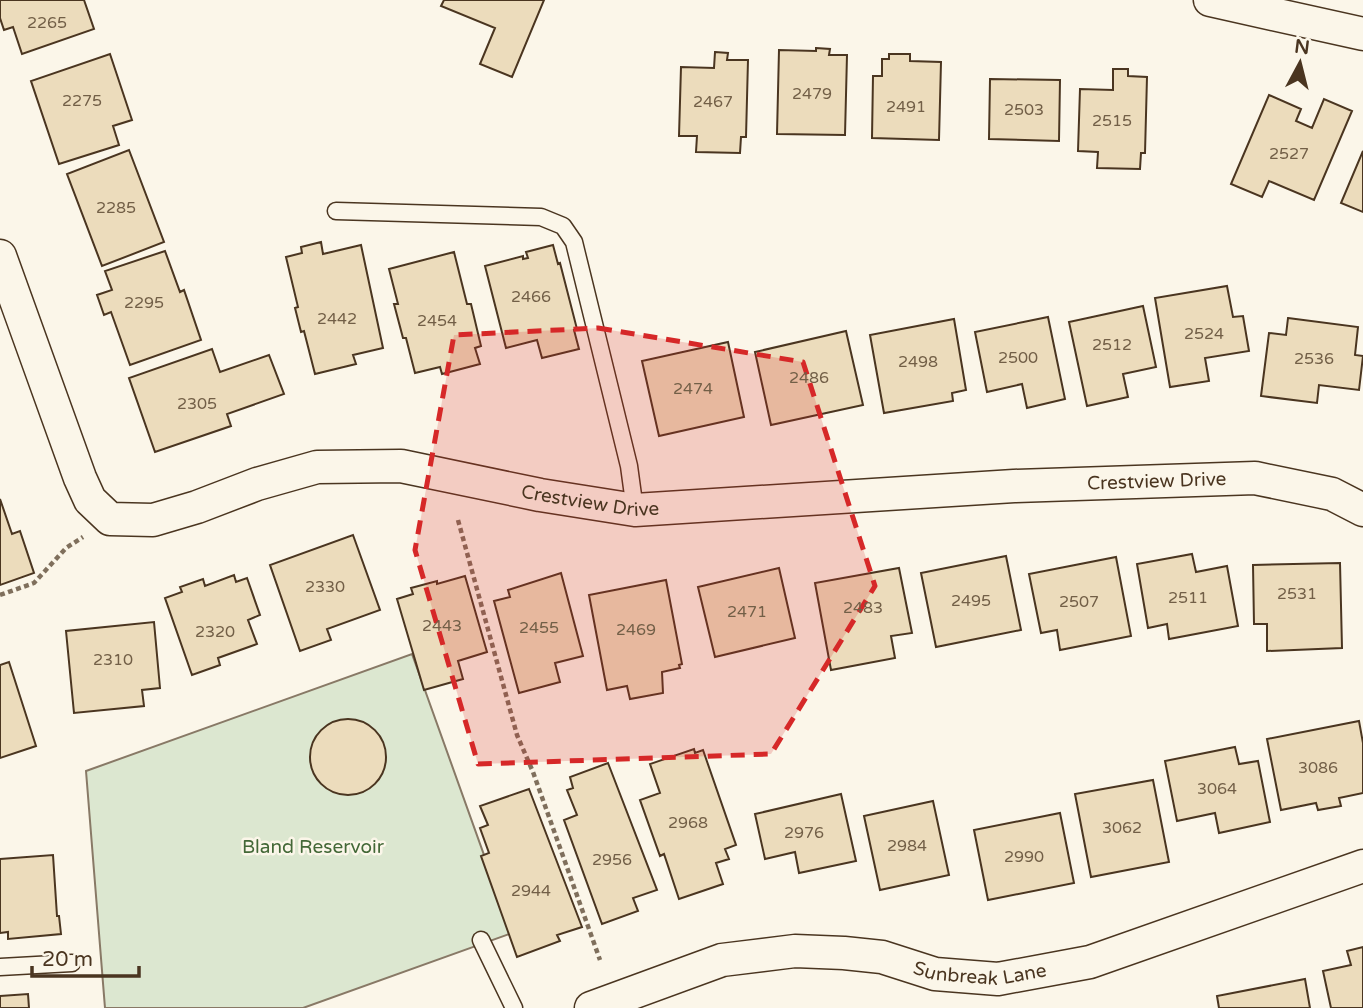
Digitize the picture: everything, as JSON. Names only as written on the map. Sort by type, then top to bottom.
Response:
[{"type":"street","points":[[1210,0],[1363,34]]},
{"type":"street","points":[[0,256],[80,478],[90,500],[110,519]]},
{"type":"street","name":"Crestview Drive","points":[[110,519],[153,520],[257,484],[317,467],[401,466],[540,495],[635,510],[1014,486],[1255,478],[1332,494],[1363,510]]},
{"type":"street","name":"Sunbreak Lane","points":[[590,1008],[722,960],[795,951],[882,957],[935,974],[998,979],[1090,962],[1363,866]]},
{"type":"lane","points":[[336,211],[541,217],[563,226],[573,242],[629,466],[635,510]]},
{"type":"lane","points":[[481,940],[514,1008]]},
{"type":"lane","points":[[0,967],[72,962]]},
{"type":"path","points":[[0,595],[34,583],[66,548],[110,519]]},
{"type":"path","points":[[458,520],[517,735],[533,772],[600,960]]},
{"type":"highlighted area","points":[[598,328],[803,362],[875,586],[771,754],[478,764],[415,550],[454,335]]},
{"type":"green space","name":"Bland Reservoir","points":[[412,654],[512,933],[303,1008],[105,1008],[86,771]]},
{"type":"building","points":[[0,0],[84,0],[94,29],[22,54],[13,27],[4,30],[0,18]]},
{"type":"building","points":[[444,0],[544,0],[512,77],[480,64],[495,28],[441,6]]},
{"type":"building","points":[[816,48],[830,49],[829,55],[847,55],[845,135],[777,134],[779,50],[816,51]]},
{"type":"building","points":[[715,52],[728,53],[727,60],[748,60],[746,137],[741,137],[740,153],[696,152],[697,136],[679,136],[681,67],[714,68]]},
{"type":"building","points":[[110,54],[132,120],[113,126],[119,145],[59,164],[31,81]]},
{"type":"building","points":[[889,54],[910,54],[910,61],[941,62],[939,140],[872,138],[873,76],[882,76],[882,59],[889,59]]},
{"type":"building","points":[[1113,69],[1128,69],[1128,76],[1147,77],[1145,153],[1141,153],[1140,169],[1097,168],[1098,152],[1078,151],[1080,89],[1113,90]]},
{"type":"building","points":[[990,79],[1060,80],[1059,141],[989,139]]},
{"type":"building","points":[[1269,95],[1301,109],[1296,121],[1312,128],[1324,99],[1352,111],[1314,200],[1269,181],[1262,197],[1231,184]]},
{"type":"building","points":[[129,150],[164,242],[102,266],[67,174]]},
{"type":"building","points":[[1363,151],[1363,212],[1341,203]]},
{"type":"building","points":[[321,242],[323,254],[361,245],[383,348],[353,355],[356,364],[315,374],[295,308],[298,307],[286,257],[302,253],[301,247]]},
{"type":"building","points":[[553,245],[577,329],[574,330],[579,349],[542,358],[537,340],[506,348],[485,266],[523,256],[523,259],[528,258],[526,252]]},
{"type":"building","points":[[165,251],[180,292],[184,290],[201,340],[130,365],[111,312],[104,315],[97,295],[112,290],[105,271]]},
{"type":"building","points":[[454,252],[481,346],[475,348],[480,364],[442,374],[440,367],[415,373],[394,304],[398,304],[389,269]]},
{"type":"building","points":[[1227,286],[1233,317],[1243,316],[1249,351],[1205,358],[1209,381],[1170,387],[1155,298]]},
{"type":"building","points":[[1143,306],[1156,367],[1123,374],[1128,397],[1087,406],[1069,322]]},
{"type":"building","points":[[1048,317],[1065,399],[1027,408],[1022,384],[987,392],[975,332]]},
{"type":"building","points":[[1288,318],[1358,327],[1355,355],[1363,356],[1359,390],[1319,385],[1317,403],[1261,396],[1269,333],[1286,335]]},
{"type":"building","points":[[954,319],[966,390],[952,393],[953,401],[884,413],[870,335]]},
{"type":"building","points":[[846,331],[863,405],[771,425],[755,352]]},
{"type":"building","points":[[728,342],[744,417],[659,436],[642,361]]},
{"type":"building","points":[[212,349],[220,372],[269,355],[284,394],[227,414],[231,426],[155,452],[129,378]]},
{"type":"building","points":[[0,499],[12,534],[20,531],[34,573],[0,585]]},
{"type":"building","points":[[353,535],[380,610],[327,629],[331,640],[300,651],[270,565]]},
{"type":"building","points":[[1192,554],[1196,572],[1227,566],[1238,626],[1169,639],[1167,624],[1148,628],[1137,564]]},
{"type":"building","points":[[1006,556],[1021,630],[936,647],[921,573]]},
{"type":"building","points":[[1116,557],[1131,636],[1060,650],[1057,630],[1041,633],[1029,574]]},
{"type":"building","points":[[1340,563],[1342,648],[1267,651],[1267,624],[1254,624],[1253,565]]},
{"type":"building","points":[[779,568],[795,638],[715,657],[698,587]]},
{"type":"building","points":[[899,568],[912,633],[891,636],[895,658],[831,670],[815,583]]},
{"type":"building","points":[[561,573],[583,656],[555,663],[560,682],[519,693],[494,601],[510,597],[508,590]]},
{"type":"building","points":[[234,575],[236,582],[247,578],[260,615],[248,620],[257,644],[218,658],[220,665],[192,675],[165,598],[182,592],[180,587],[203,579],[205,586]]},
{"type":"building","points":[[465,576],[487,652],[458,661],[463,679],[424,690],[397,599],[413,594],[411,588]]},
{"type":"building","points":[[666,580],[682,664],[679,665],[680,668],[662,672],[663,693],[630,699],[627,686],[607,690],[589,595]]},
{"type":"building","points":[[154,622],[160,688],[142,690],[144,706],[74,713],[66,631]]},
{"type":"building","points":[[9,662],[36,746],[0,758],[0,665]]},
{"type":"building","points":[[356,719],[369,725],[380,736],[386,749],[384,772],[369,789],[356,795],[340,795],[327,789],[312,772],[310,749],[316,736],[333,721]]},
{"type":"building","points":[[1359,721],[1363,743],[1363,793],[1339,798],[1341,806],[1318,810],[1316,803],[1281,810],[1267,739]]},
{"type":"building","points":[[1235,747],[1239,764],[1258,761],[1270,822],[1219,833],[1215,813],[1177,821],[1165,761]]},
{"type":"building","points":[[694,749],[695,753],[703,750],[736,845],[725,849],[729,859],[716,863],[723,884],[679,899],[664,854],[660,856],[640,800],[660,793],[650,764]]},
{"type":"building","points":[[608,763],[657,890],[633,898],[638,911],[602,924],[564,820],[577,815],[567,790],[573,788],[570,777]]},
{"type":"building","points":[[1153,780],[1169,862],[1091,877],[1075,794]]},
{"type":"building","points":[[529,789],[582,927],[557,935],[560,941],[517,957],[481,856],[489,853],[480,828],[488,825],[480,806]]},
{"type":"building","points":[[841,794],[856,861],[799,873],[795,852],[765,859],[755,814]]},
{"type":"building","points":[[933,801],[949,875],[880,890],[864,816]]},
{"type":"building","points":[[1060,813],[1074,883],[988,900],[974,830]]},
{"type":"building","points":[[53,855],[57,916],[61,934],[8,939],[8,932],[0,933],[0,859]]},
{"type":"building","points":[[1363,947],[1363,1008],[1331,1008],[1323,971],[1351,965],[1347,951]]},
{"type":"building","points":[[1305,979],[1310,1008],[1219,1008],[1217,996]]},
{"type":"building","points":[[28,994],[29,1008],[0,1008],[0,996]]}]
